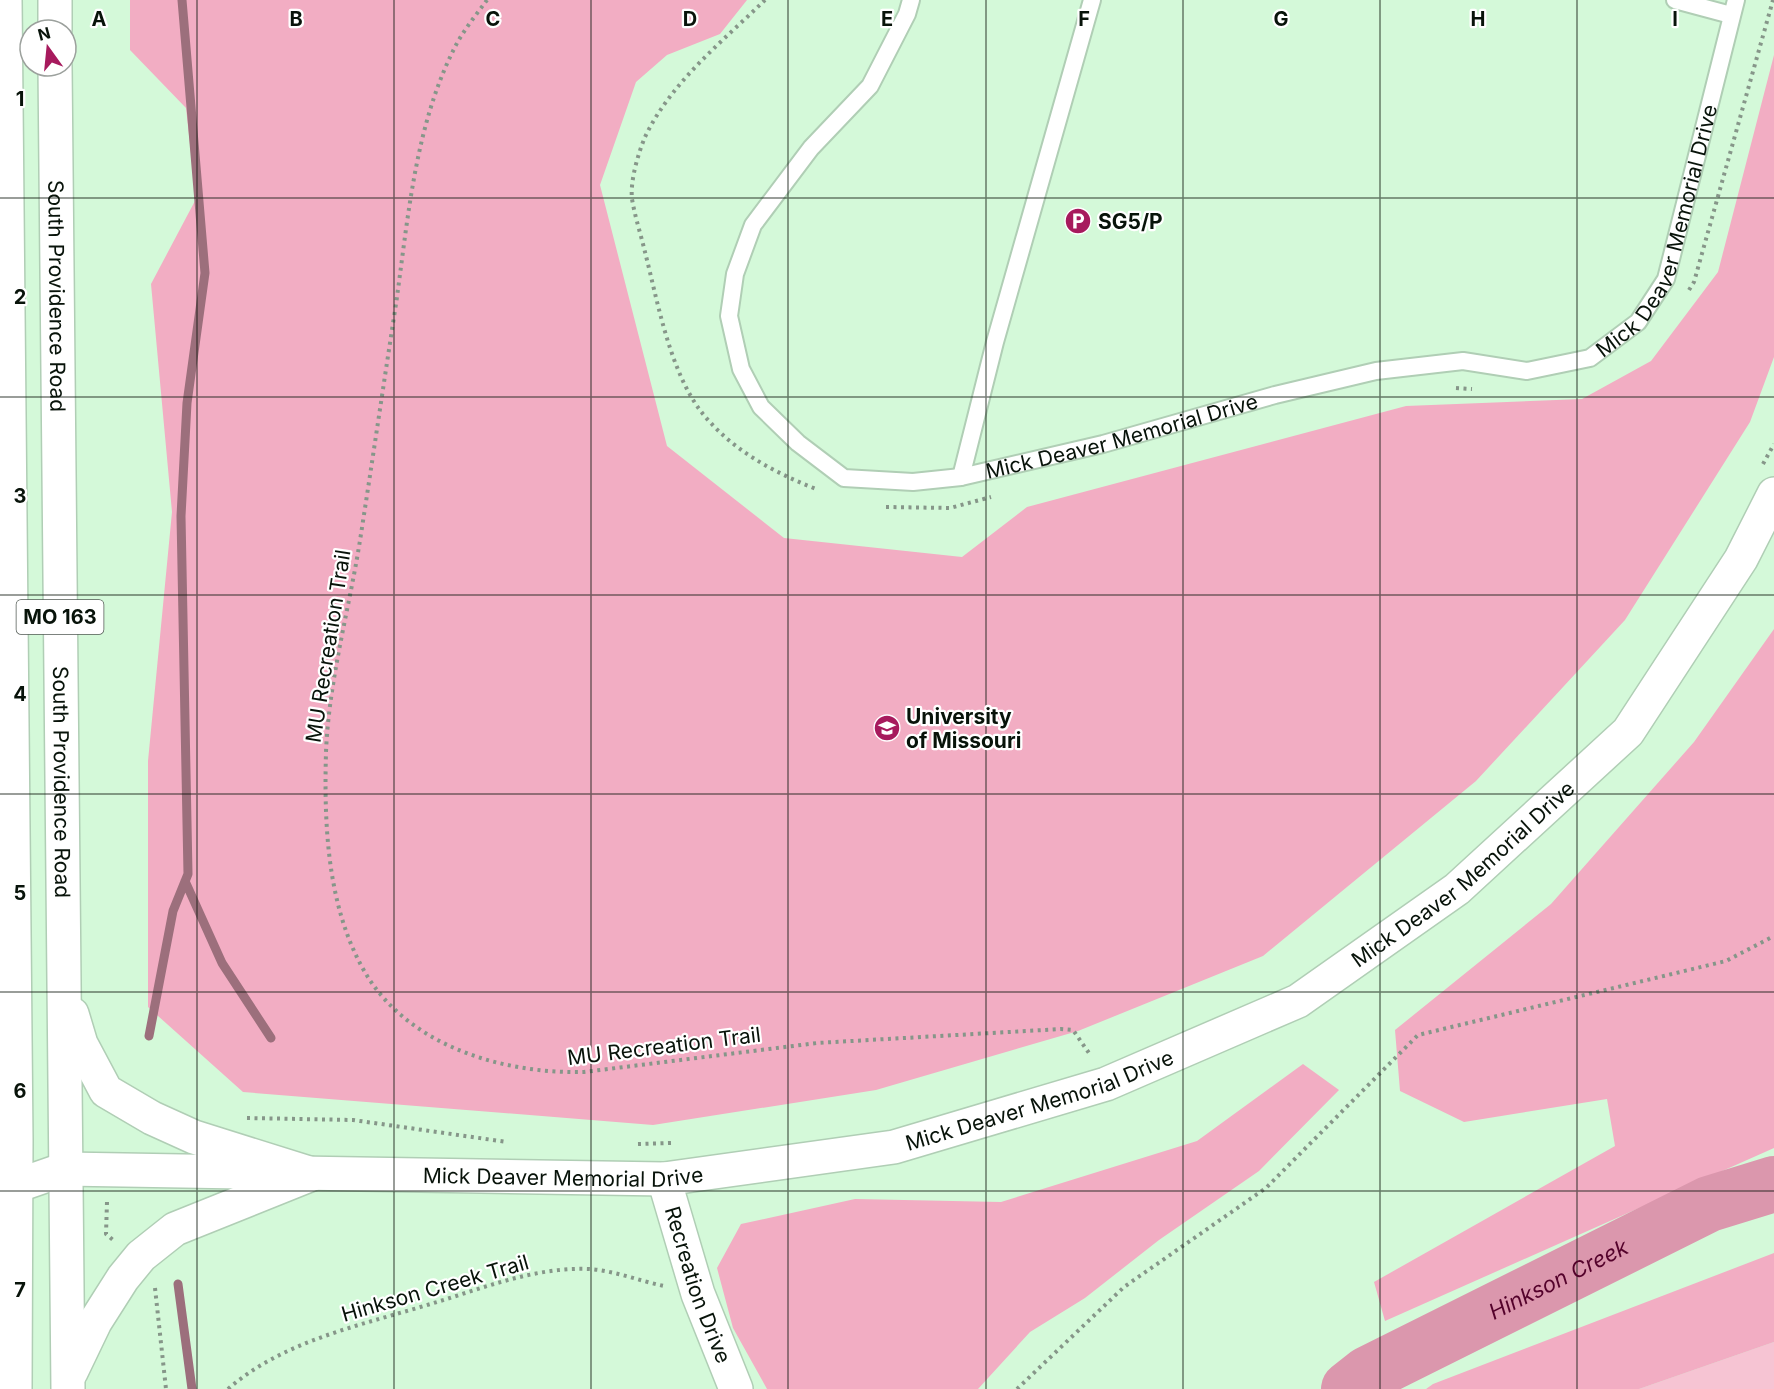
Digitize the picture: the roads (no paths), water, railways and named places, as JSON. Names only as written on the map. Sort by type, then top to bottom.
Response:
[{"type":"main road","name":"MO 163","points":[[5,0],[8,1312],[15,1389]]},
{"type":"main road","points":[[55,0],[55,18]]},
{"type":"main road","name":"South Providence Road","points":[[55,78],[64,1169],[68,1384]]},
{"type":"main road","name":"Mick Deaver Memorial Drive","points":[[64,1169],[664,1179],[894,1148],[1106,1084],[1298,1000],[1457,889],[1628,732],[1741,558],[1766,484]]},
{"type":"main road","points":[[63,987],[81,1044],[106,1091],[152,1118],[194,1137],[312,1174]]},
{"type":"main road","points":[[8,1141],[64,1169]]},
{"type":"main road","points":[[8,1186],[64,1169]]},
{"type":"main road","points":[[68,1384],[95,1322],[137,1260],[175,1228],[312,1174]]},
{"type":"main road","name":"Recreation Drive","points":[[664,1179],[698,1294],[736,1389]]},
{"type":"lane","name":"Mick Deaver Memorial Drive","points":[[910,0],[907,14],[870,86],[811,148],[753,225],[735,274],[729,316],[741,369],[761,407],[798,443],[844,478],[913,482],[961,477],[1102,444],[1275,395],[1376,371],[1463,361],[1527,371],[1590,358],[1638,322],[1666,279],[1733,7],[1675,0]]},
{"type":"lane","points":[[961,477],[998,331],[1092,0]]},
{"type":"waterway","points":[[149,1036],[173,911],[188,874],[181,516],[187,403],[205,273],[182,0]]},
{"type":"waterway","points":[[185,881],[222,963],[271,1038]]},
{"type":"waterway","name":"Hinkson Creek","points":[[1349,1389],[1368,1374],[1709,1204],[1774,1184]]},
{"type":"waterway","points":[[178,1284],[192,1389]]},
{"type":"place","name":"SG5/P","points":[[1078,221]]},
{"type":"place","name":"University of Missouri","points":[[887,728]]}]
